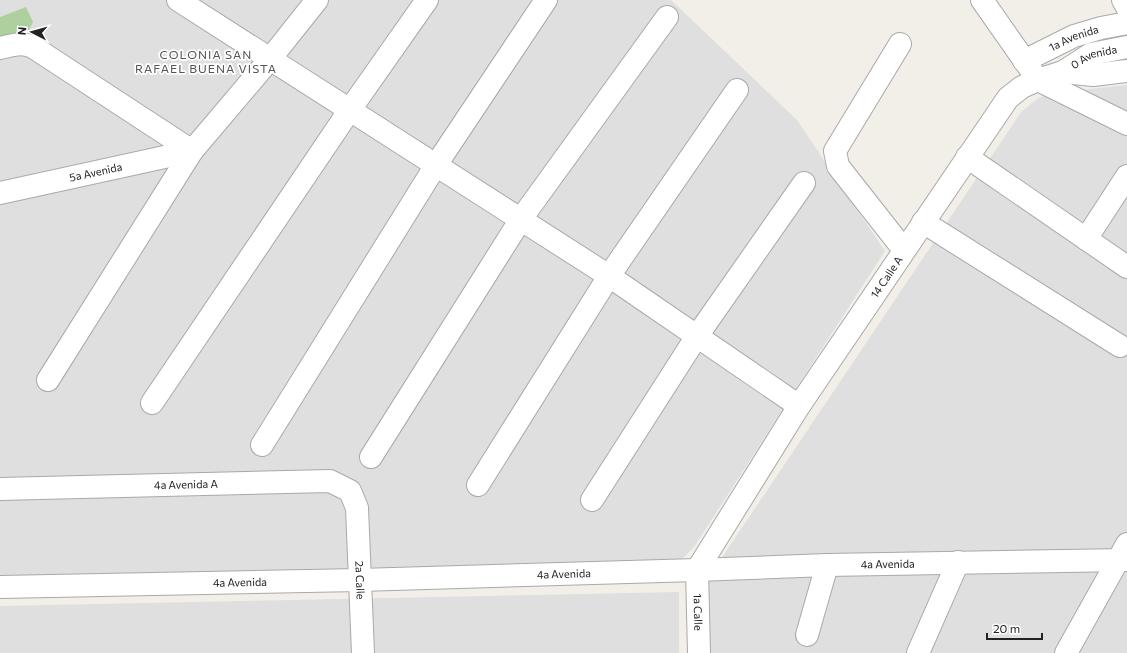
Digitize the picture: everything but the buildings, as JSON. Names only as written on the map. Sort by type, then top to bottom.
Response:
[{"type":"street","points":[[48,380],[192,151],[270,59],[317,0]]},
{"type":"street","points":[[152,403],[427,0]]},
{"type":"street","points":[[262,445],[436,165],[546,0]]},
{"type":"street","points":[[982,0],[1038,80],[1127,124]]},
{"type":"street","points":[[1123,0],[1127,7]]},
{"type":"street","points":[[185,2],[350,111],[609,276],[799,406]]},
{"type":"street","points":[[371,457],[521,219],[668,16]]},
{"type":"street","name":"1a Avenida","points":[[1024,61],[1074,36],[1101,28],[1127,23]]},
{"type":"street","points":[[0,48],[16,44],[26,44],[34,47],[192,151]]},
{"type":"street","points":[[900,44],[835,151],[838,166],[904,250]]},
{"type":"street","name":"0 Avenida","points":[[1038,80],[1063,72],[1091,54],[1127,47]]},
{"type":"street","name":"0 Avenida","points":[[1063,72],[1093,75],[1127,71]]},
{"type":"street","name":"14 Calle A","points":[[696,570],[799,406],[1008,98],[1022,87],[1038,80]]},
{"type":"street","points":[[478,485],[609,276],[737,90]]},
{"type":"street","name":"5a Avenida","points":[[0,193],[192,151]]},
{"type":"street","points":[[967,157],[1127,267]]},
{"type":"street","points":[[1086,239],[1127,176]]},
{"type":"street","points":[[592,500],[697,336],[804,183]]},
{"type":"street","points":[[923,222],[1120,346]]},
{"type":"street","name":"4a Avenida A","points":[[0,489],[330,480],[350,491],[358,508]]},
{"type":"street","name":"2a Calle","points":[[358,508],[363,653]]},
{"type":"street","points":[[1066,653],[1124,554]]},
{"type":"street","name":"4a Avenida","points":[[0,586],[360,580],[958,562],[1124,554]]},
{"type":"street","points":[[918,653],[958,562]]},
{"type":"street","points":[[807,635],[827,565]]},
{"type":"street","name":"1a Calle","points":[[696,570],[699,653]]},
{"type":"shaded area","points":[[0,0],[671,0],[797,120],[885,251],[694,547],[678,563],[0,576]]},
{"type":"shaded area","points":[[1127,85],[1127,653],[710,653],[708,582],[725,553],[1021,112],[1038,98],[1053,93]]},
{"type":"shaded area","points":[[679,592],[679,653],[0,653],[0,606]]},
{"type":"green space","points":[[26,7],[33,22],[26,36],[0,48],[0,17]]},
{"type":"district","name":"COLONIA SAN RAFAEL BUENA VISTA","points":[[206,62]]}]
